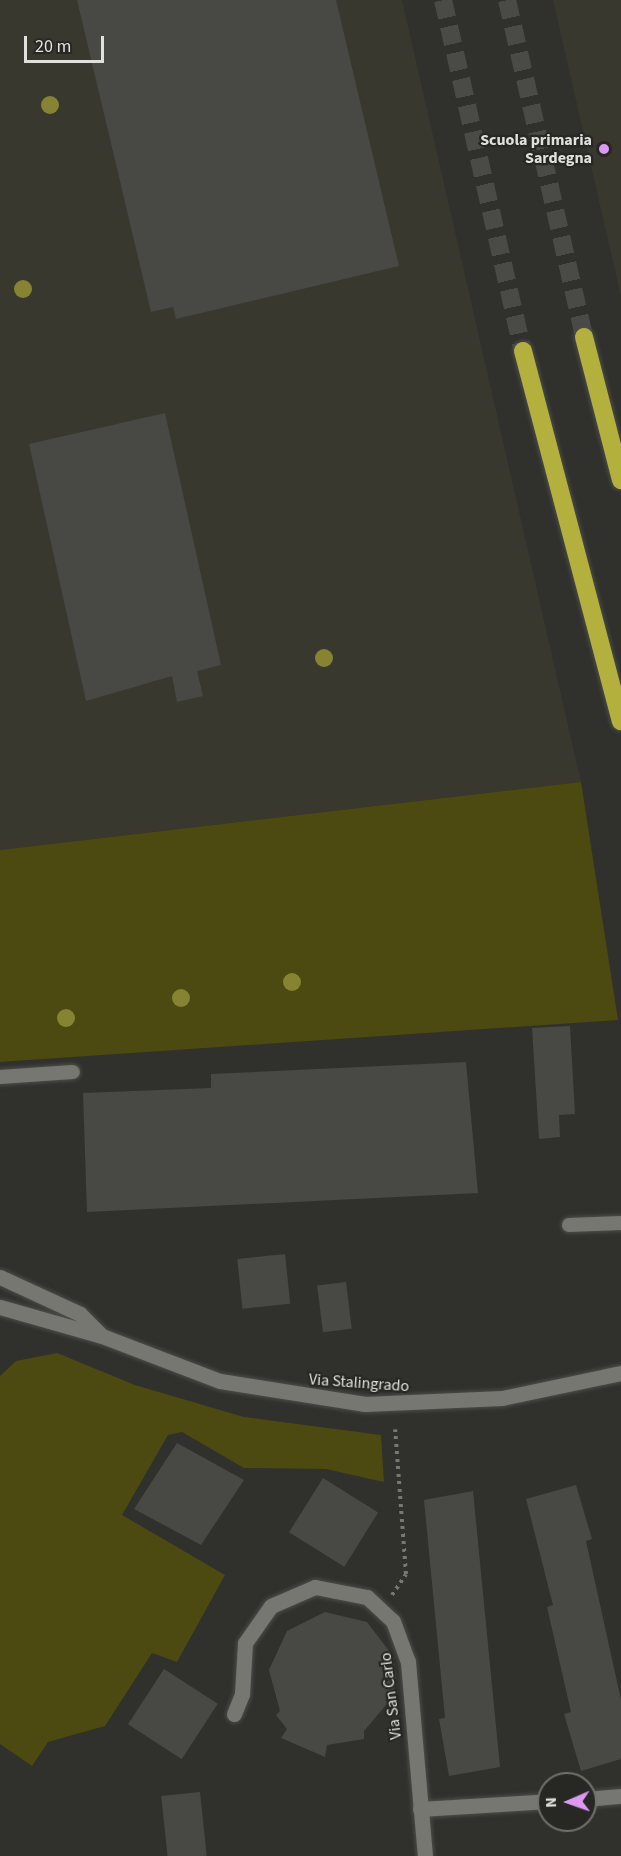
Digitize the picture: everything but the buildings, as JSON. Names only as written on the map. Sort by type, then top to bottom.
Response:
[{"type":"highway","points":[[584,337],[621,480]]},
{"type":"highway","points":[[523,351],[621,721]]},
{"type":"main road","name":"Via Stalingrado","points":[[0,1276],[80,1314],[102,1336]]},
{"type":"main road","name":"Via Stalingrado","points":[[0,1307],[102,1336],[220,1381],[365,1404],[502,1398],[621,1373]]},
{"type":"main road","name":"Via San Carlo","points":[[234,1714],[242,1694],[245,1643],[260,1616],[281,1598],[333,1586],[382,1609],[401,1635],[408,1662],[424,1856]]},
{"type":"main road","points":[[597,1798],[621,1796]]},
{"type":"main road","points":[[420,1809],[537,1802]]},
{"type":"lane","points":[[0,1077],[73,1072]]},
{"type":"lane","points":[[569,1225],[621,1223]]},
{"type":"path","points":[[382,1609],[406,1574],[395,1429]]},
{"type":"shaded area","points":[[0,0],[402,0],[581,782],[0,850]]},
{"type":"shaded area","name":"Scuola primaria Sardegna","points":[[553,0],[621,0],[621,297]]},
{"type":"shaded area","points":[[581,782],[618,1020],[0,1062],[0,850]]},
{"type":"shaded area","points":[[57,1353],[135,1385],[244,1417],[381,1435],[384,1482],[326,1469],[244,1468],[182,1432],[168,1435],[122,1515],[225,1575],[177,1662],[152,1653],[105,1726],[48,1742],[32,1766],[0,1744],[0,1376],[16,1361]]},
{"type":"tunnel","points":[[443,0],[523,351]]},
{"type":"tunnel","points":[[507,0],[584,337]]},
{"type":"place","name":"Scuola primaria Sardegna","points":[[604,149]]}]
